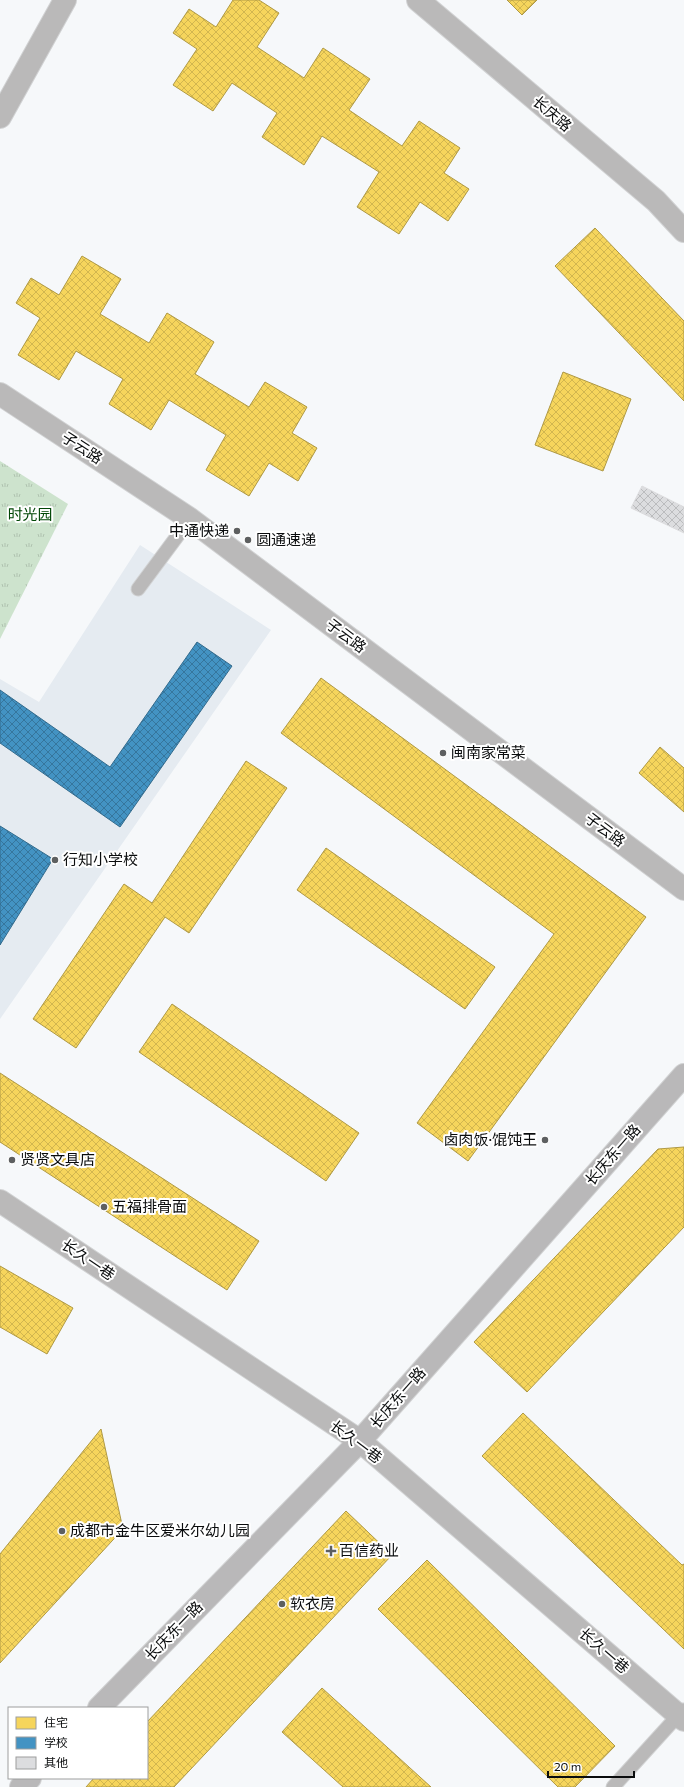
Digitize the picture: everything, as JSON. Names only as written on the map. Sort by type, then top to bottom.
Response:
[{"type":"main road","name":"长庆东一路","points":[[100,1707],[360,1442],[684,1075]]},
{"type":"main road","points":[[21,1787],[29,1779]]},
{"type":"street","points":[[0,116],[65,0]]},
{"type":"street","name":"长庆路","points":[[418,0],[656,201],[684,231]]},
{"type":"street","name":"子云路","points":[[0,394],[190,519],[684,889]]},
{"type":"street","name":"长久一巷","points":[[0,1202],[360,1442],[682,1715]]},
{"type":"lane","points":[[138,590],[190,519]]},
{"type":"lane","points":[[613,1787],[682,1715]]},
{"type":"shaded area","name":"行知小学校","points":[[140,545],[271,630],[0,1019],[0,679],[39,702]]},
{"type":"green space","name":"时光园","points":[[0,461],[68,504],[0,639]]},
{"type":"building: 住宅","points":[[233,0],[259,0],[279,13],[257,47],[304,78],[323,48],[370,79],[349,110],[402,146],[419,121],[460,148],[444,173],[469,189],[448,221],[420,202],[399,234],[357,207],[379,172],[322,136],[304,165],[262,137],[277,113],[232,83],[213,111],[173,85],[197,49],[173,33],[189,9],[216,27]]},
{"type":"building: 住宅","points":[[507,0],[537,0],[522,15]]},
{"type":"building: 住宅","points":[[595,228],[684,321],[684,401],[555,266]]},
{"type":"building: 住宅","points":[[82,256],[121,279],[100,314],[149,343],[167,313],[214,342],[195,374],[249,407],[265,382],[307,407],[292,433],[317,448],[298,481],[269,463],[249,496],[206,470],[226,435],[169,400],[151,430],[109,404],[123,379],[76,351],[59,380],[18,355],[40,318],[16,303],[31,278],[59,295]]},
{"type":"building: 住宅","points":[[563,372],[631,399],[603,471],[535,445]]},
{"type":"building: 住宅","points":[[321,678],[646,917],[468,1161],[417,1123],[554,934],[281,733]]},
{"type":"building: 住宅","points":[[660,747],[684,768],[684,812],[639,773]]},
{"type":"building: 住宅","points":[[246,761],[287,788],[189,933],[165,917],[76,1048],[33,1019],[124,884],[152,903]]},
{"type":"building: 住宅","points":[[326,848],[495,967],[465,1009],[297,890]]},
{"type":"building: 住宅","points":[[172,1004],[359,1133],[326,1181],[139,1052]]},
{"type":"building: 住宅","points":[[0,1073],[259,1241],[227,1290],[0,1142]]},
{"type":"building: 住宅","points":[[684,1147],[684,1227],[527,1392],[474,1342],[658,1149]]},
{"type":"building: 住宅","points":[[0,1266],[73,1308],[47,1354],[0,1327]]},
{"type":"building: 住宅","points":[[523,1413],[682,1565],[684,1564],[684,1649],[482,1456]]},
{"type":"building: 住宅","points":[[101,1429],[123,1529],[0,1663],[0,1554]]},
{"type":"building: 住宅","points":[[346,1511],[392,1555],[174,1787],[86,1787],[93,1779],[148,1779],[148,1721]]},
{"type":"building: 住宅","points":[[427,1560],[615,1746],[575,1787],[558,1787],[378,1609]]},
{"type":"building: 住宅","points":[[322,1688],[431,1787],[343,1787],[282,1732]]},
{"type":"building: 学校","points":[[197,642],[232,666],[120,827],[0,743],[0,690],[110,767]]},
{"type":"building: 学校","points":[[0,826],[53,859],[0,945]]},
{"type":"building: 其他","points":[[642,486],[684,507],[684,533],[631,508]]},
{"type":"place","name":"中通快递","points":[[237,531]]},
{"type":"place","name":"圆通速递","points":[[248,540]]},
{"type":"place","name":"闽南家常菜","points":[[443,753]]},
{"type":"place","name":"行知小学校","points":[[55,860]]},
{"type":"place","name":"卤肉饭·馄饨王","points":[[545,1140]]},
{"type":"place","name":"贤贤文具店","points":[[12,1160]]},
{"type":"place","name":"五福排骨面","points":[[104,1207]]},
{"type":"place","name":"成都市金牛区爱米尔幼儿园","points":[[62,1531]]},
{"type":"place","name":"百信药业","points":[[331,1551]]},
{"type":"place","name":"软衣房","points":[[282,1604]]}]
